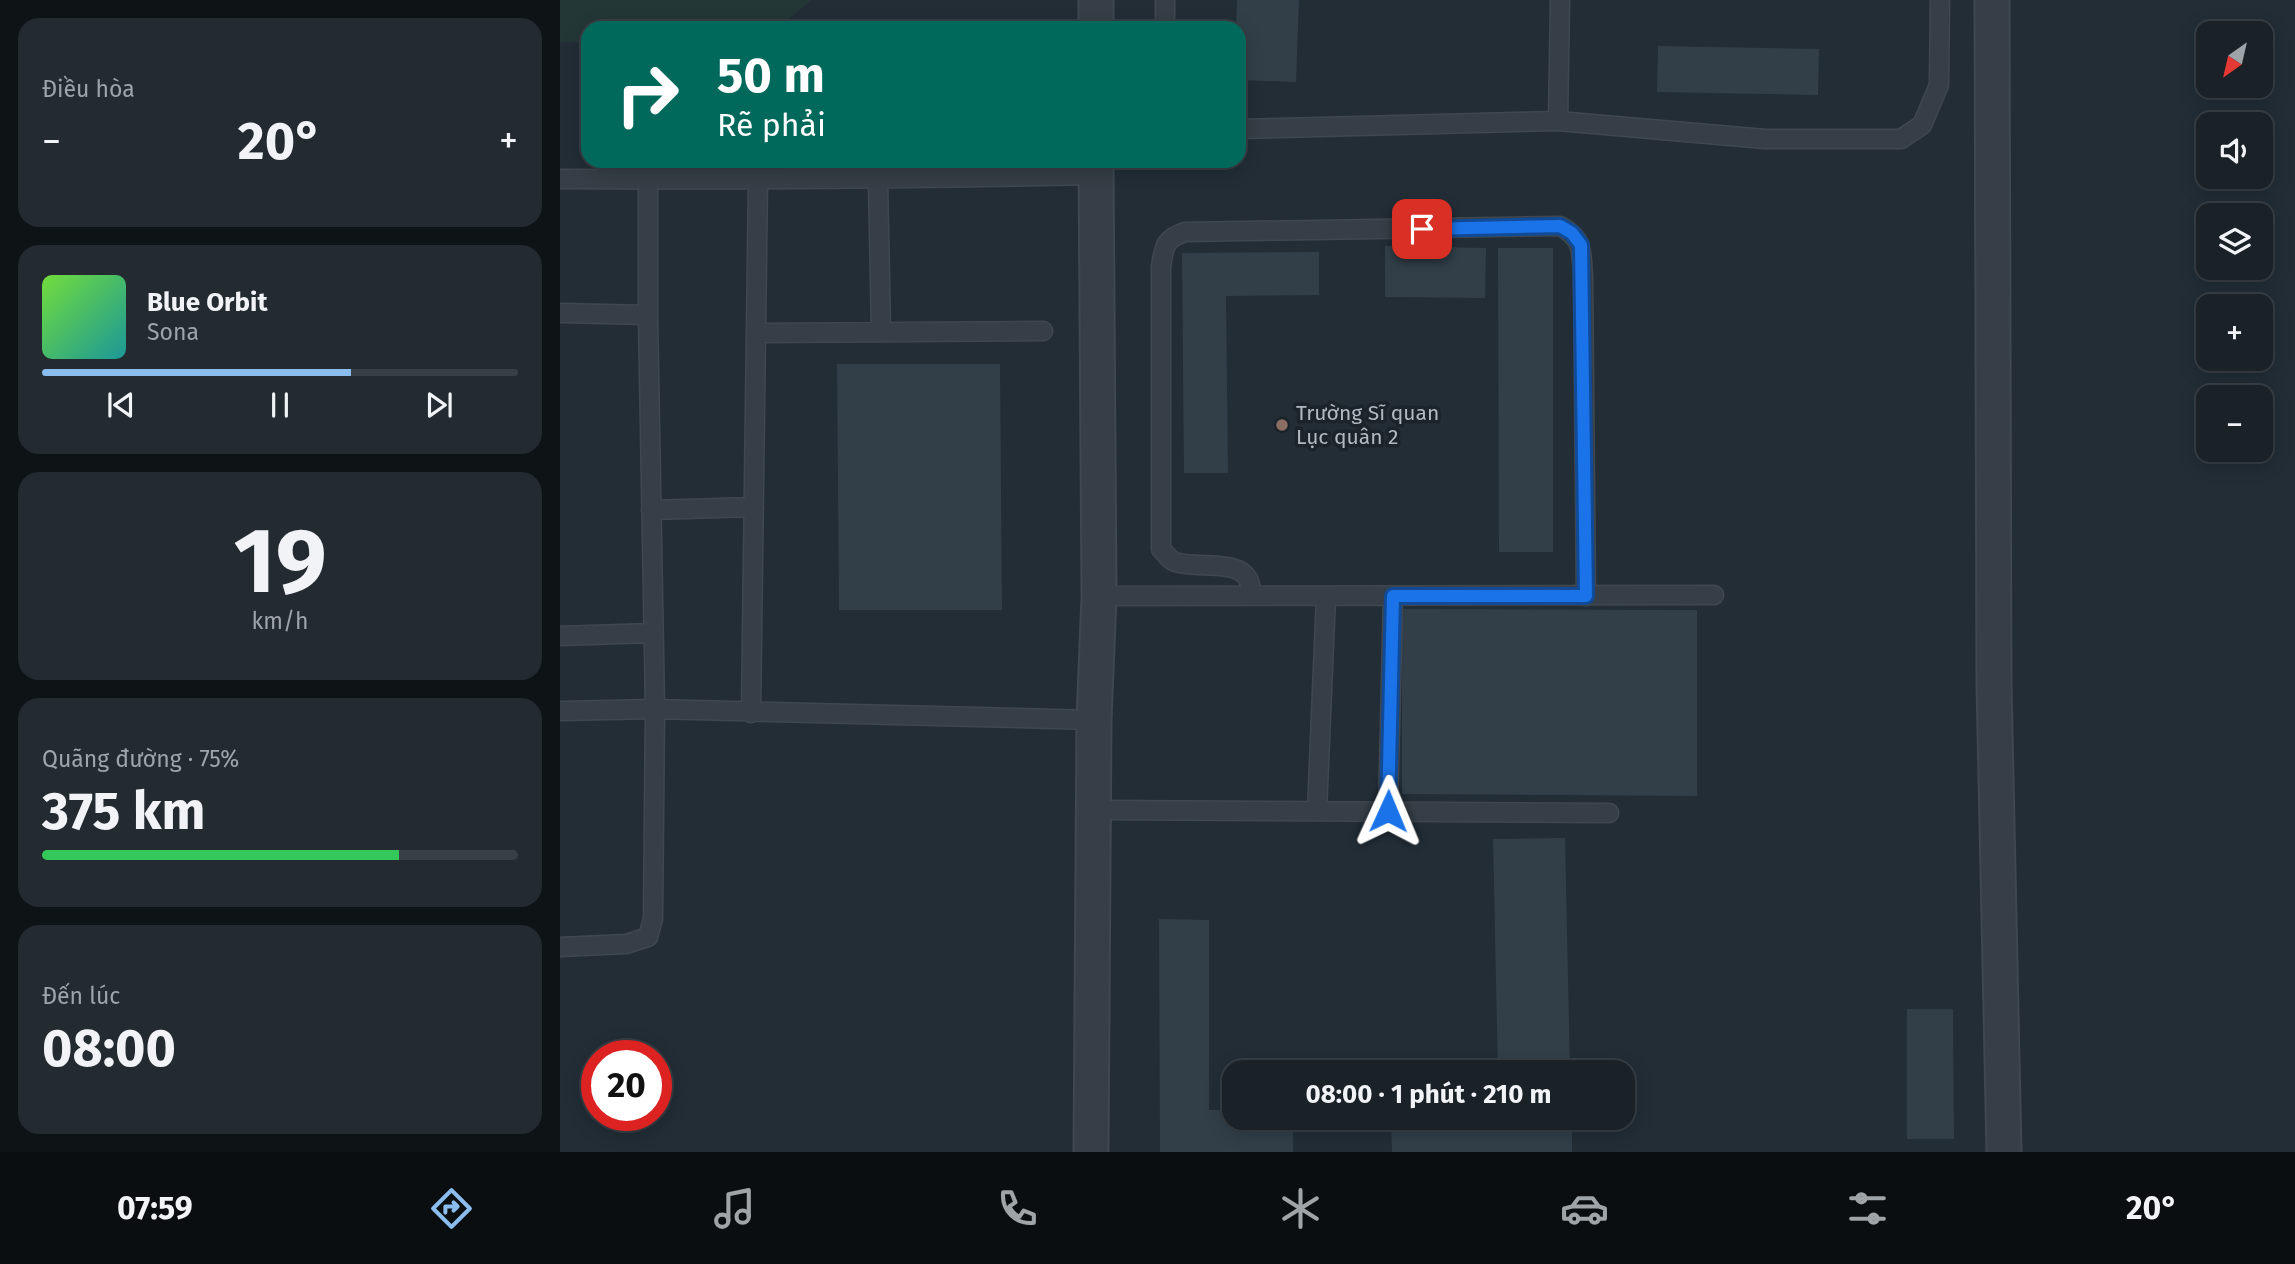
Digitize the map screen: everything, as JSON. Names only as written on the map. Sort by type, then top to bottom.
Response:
[{"type":"street","points":[[1096,0],[1096,21]]},
{"type":"street","points":[[1992,0],[1994,684],[2004,1152]]},
{"type":"street","points":[[1091,1152],[1094,720],[1099,596],[1096,168]]},
{"type":"lane","points":[[1165,0],[1166,21]]},
{"type":"lane","points":[[1558,121],[1560,0]]},
{"type":"lane","points":[[1246,129],[1558,121],[1765,139],[1901,139],[1922,125],[1939,85],[1940,0]]},
{"type":"lane","points":[[560,179],[878,180],[1096,168]]},
{"type":"lane","points":[[751,713],[758,178]]},
{"type":"lane","points":[[560,947],[626,944],[648,937],[653,919],[655,709],[648,179]]},
{"type":"lane","points":[[878,180],[881,332]]},
{"type":"lane","points":[[1252,596],[1248,580],[1242,572],[1234,568],[1184,564],[1170,559],[1161,549],[1161,267],[1164,247],[1172,236],[1185,232],[1560,226],[1572,233],[1581,245],[1583,276],[1586,596]]},
{"type":"lane","points":[[560,313],[648,315]]},
{"type":"lane","points":[[756,333],[1043,331]]},
{"type":"lane","points":[[651,510],[754,507]]},
{"type":"lane","points":[[1099,596],[1714,595]]},
{"type":"lane","points":[[1317,811],[1326,596]]},
{"type":"lane","points":[[1388,811],[1393,596]]},
{"type":"lane","points":[[560,636],[653,633]]},
{"type":"lane","points":[[560,710],[655,709],[1094,720]]},
{"type":"lane","points":[[1094,810],[1609,813]]},
{"type":"shaded area","points":[[560,0],[811,0],[787,21],[581,21],[581,42],[560,42]]},
{"type":"building","points":[[1237,0],[1299,0],[1296,82],[1246,80],[1246,21],[1236,21]]},
{"type":"building","points":[[1658,46],[1819,49],[1818,95],[1657,92]]},
{"type":"building","points":[[1385,246],[1486,248],[1485,298],[1385,297]]},
{"type":"building","points":[[1498,248],[1553,248],[1553,552],[1499,552]]},
{"type":"building","points":[[1319,252],[1319,295],[1226,296],[1228,473],[1184,473],[1182,253]]},
{"type":"building","points":[[837,364],[1000,364],[1002,610],[839,610]]},
{"type":"building","points":[[1402,609],[1697,610],[1697,796],[1402,794]]},
{"type":"building","points":[[1565,838],[1570,1060],[1498,1060],[1493,839]]},
{"type":"building","points":[[1159,919],[1209,920],[1209,1110],[1222,1110],[1222,1130],[1293,1130],[1293,1152],[1160,1152]]},
{"type":"building","points":[[1907,1009],[1953,1009],[1954,1139],[1907,1139]]},
{"type":"building","points":[[1391,1130],[1572,1130],[1572,1152],[1392,1152]]},
{"type":"place","name":"Trường Sĩ quan Lục quân 2","points":[[1282,425]]},
{"type":"route","points":[[1388,811],[1393,596],[1586,596],[1581,245],[1572,233],[1560,226],[1422,229]]}]
